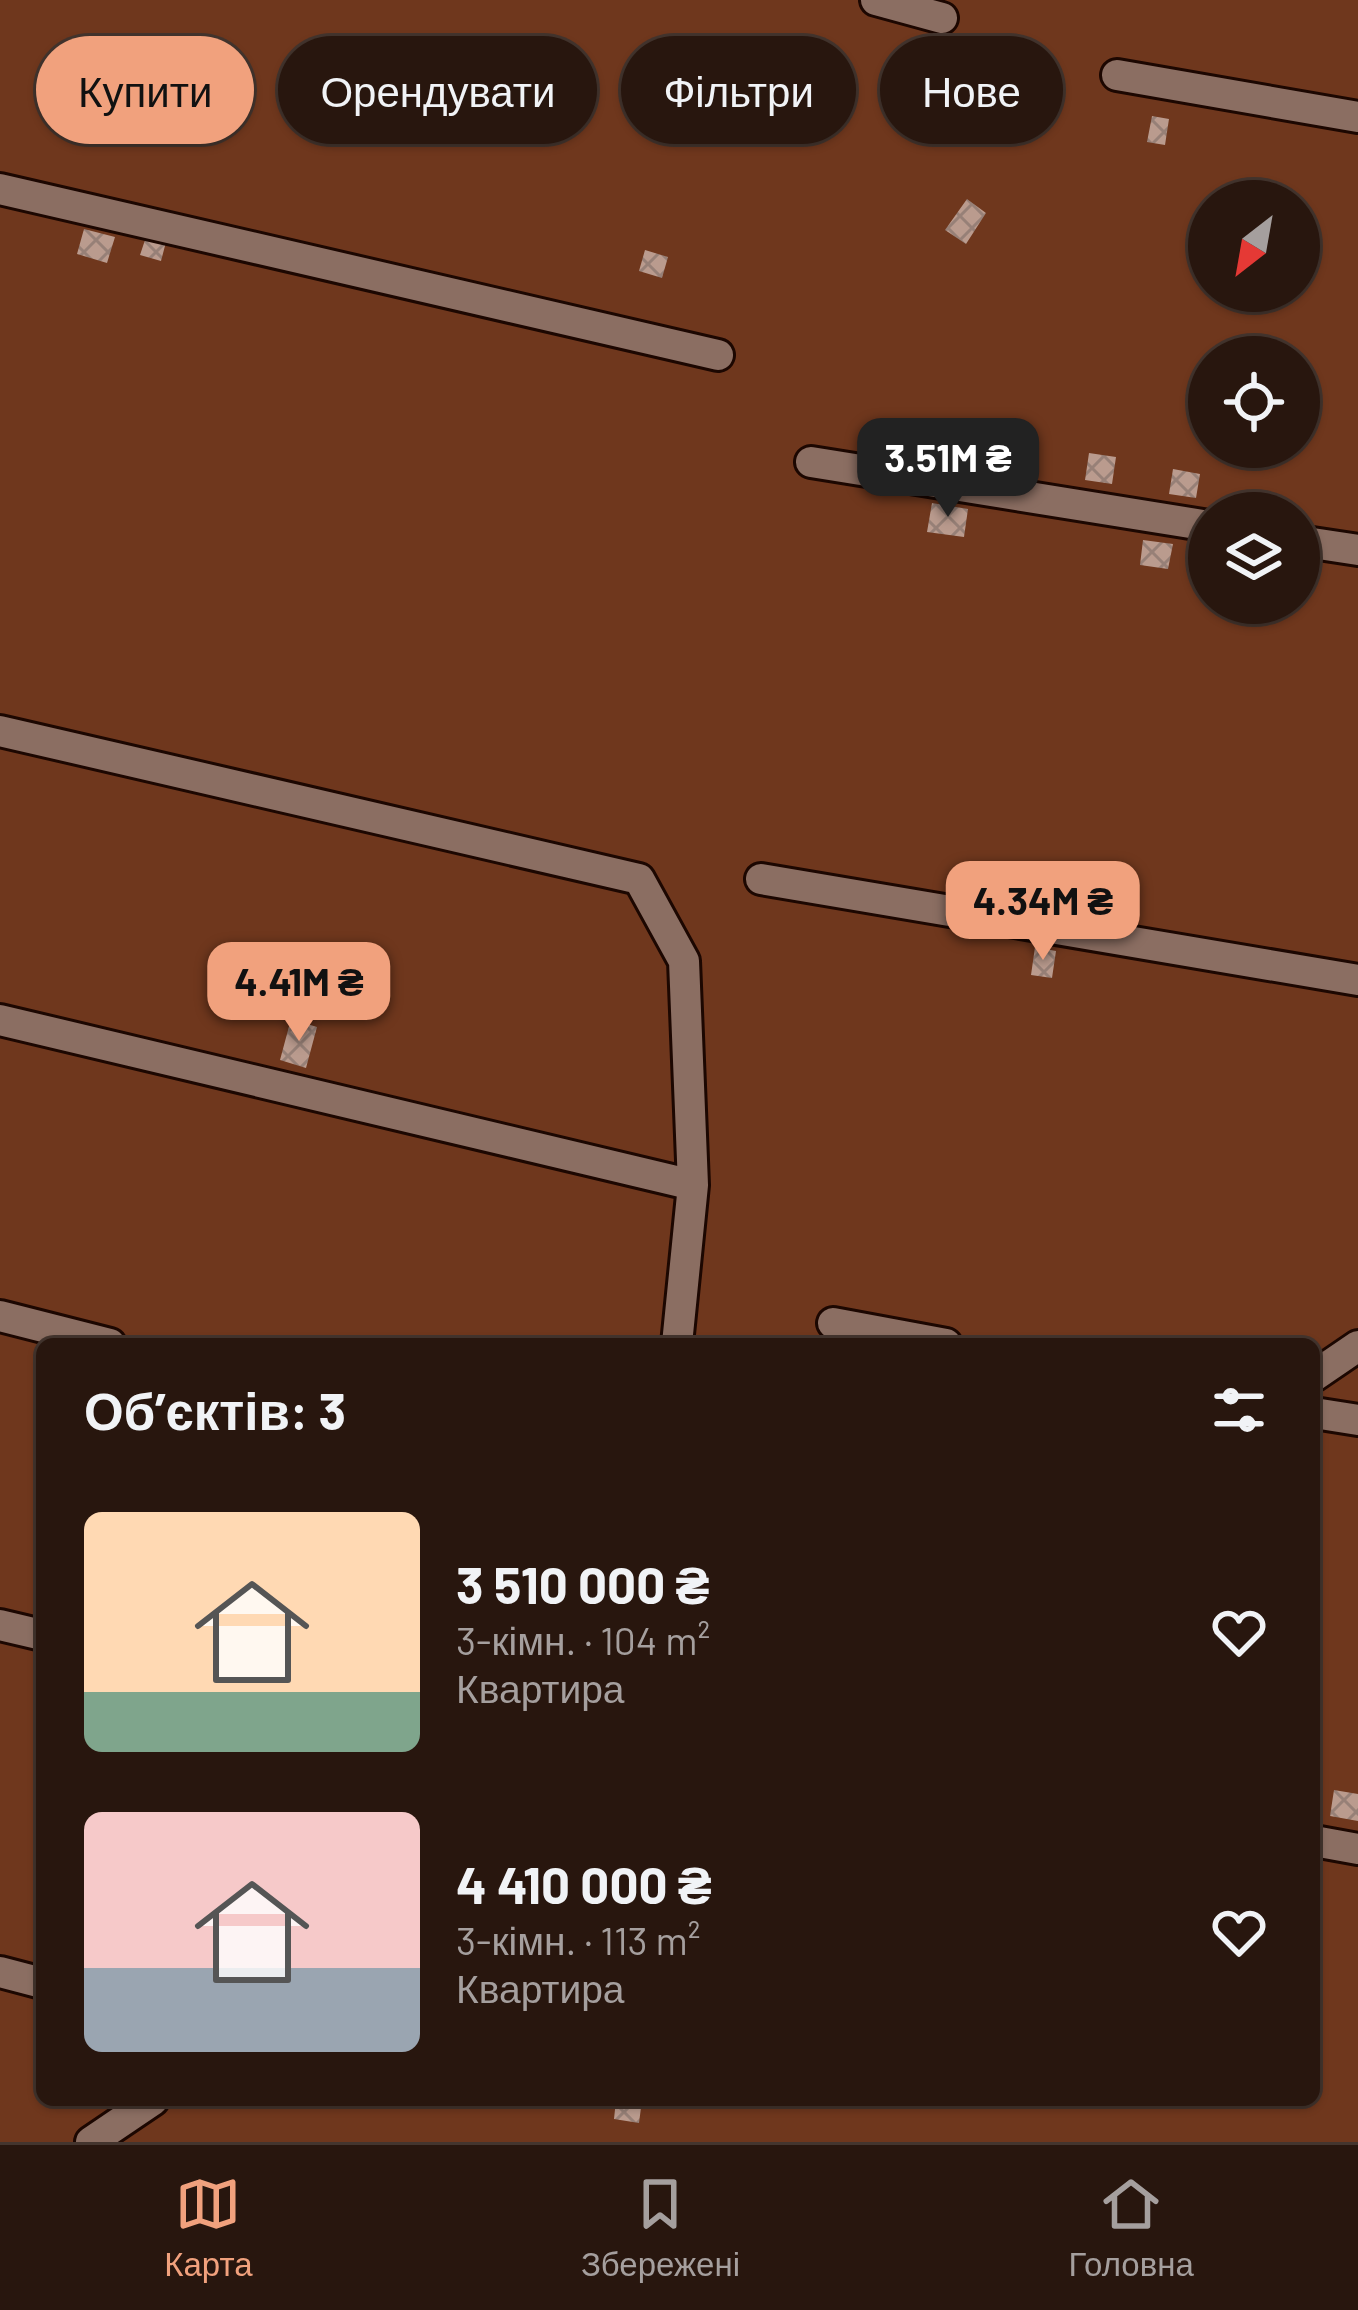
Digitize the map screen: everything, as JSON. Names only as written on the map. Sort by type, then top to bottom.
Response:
[{"type":"lane","points":[[875,0],[941,18]]},
{"type":"lane","points":[[1118,75],[1358,117]]},
{"type":"lane","points":[[0,189],[718,356]]},
{"type":"lane","points":[[811,462],[1188,523]]},
{"type":"lane","points":[[1320,544],[1358,550]]},
{"type":"lane","points":[[0,731],[639,879],[683,961],[693,1184],[678,1338]]},
{"type":"lane","points":[[761,879],[1358,980]]},
{"type":"lane","points":[[0,1020],[693,1184]]},
{"type":"lane","points":[[0,1316],[86,1338]]},
{"type":"lane","points":[[833,1323],[914,1338]]},
{"type":"lane","points":[[1320,1372],[1358,1346]]},
{"type":"lane","points":[[1320,1414],[1358,1420]]},
{"type":"lane","points":[[0,1625],[36,1634]]},
{"type":"lane","points":[[1320,1842],[1358,1849]]},
{"type":"lane","points":[[0,1972],[36,1981]]},
{"type":"lane","points":[[91,2142],[144,2106]]},
{"type":"shaded area","points":[[0,0],[1358,0],[1358,2142],[0,2142]]},
{"type":"building","points":[[1152,116],[1169,119],[1165,145],[1147,142]]},
{"type":"building","points":[[967,199],[986,213],[966,244],[945,230]]},
{"type":"building","points":[[84,229],[115,237],[107,263],[77,254]]},
{"type":"building","points":[[146,237],[166,242],[161,261],[140,255]]},
{"type":"building","points":[[645,250],[668,257],[662,278],[639,271]]},
{"type":"building","points":[[1089,453],[1116,457],[1112,484],[1085,480]]},
{"type":"building","points":[[1173,469],[1200,474],[1197,492],[1188,492],[1188,497],[1169,494]]},
{"type":"building","points":[[932,503],[968,509],[964,537],[927,532]]},
{"type":"building","points":[[1143,540],[1173,544],[1168,569],[1140,565]]},
{"type":"building","points":[[1035,947],[1056,951],[1052,978],[1031,975]]},
{"type":"building","points":[[291,1019],[317,1027],[306,1068],[280,1060]]},
{"type":"building","points":[[1334,1790],[1358,1794],[1358,1821],[1330,1816]]},
{"type":"building","points":[[615,2106],[641,2106],[639,2123],[614,2119]]}]
